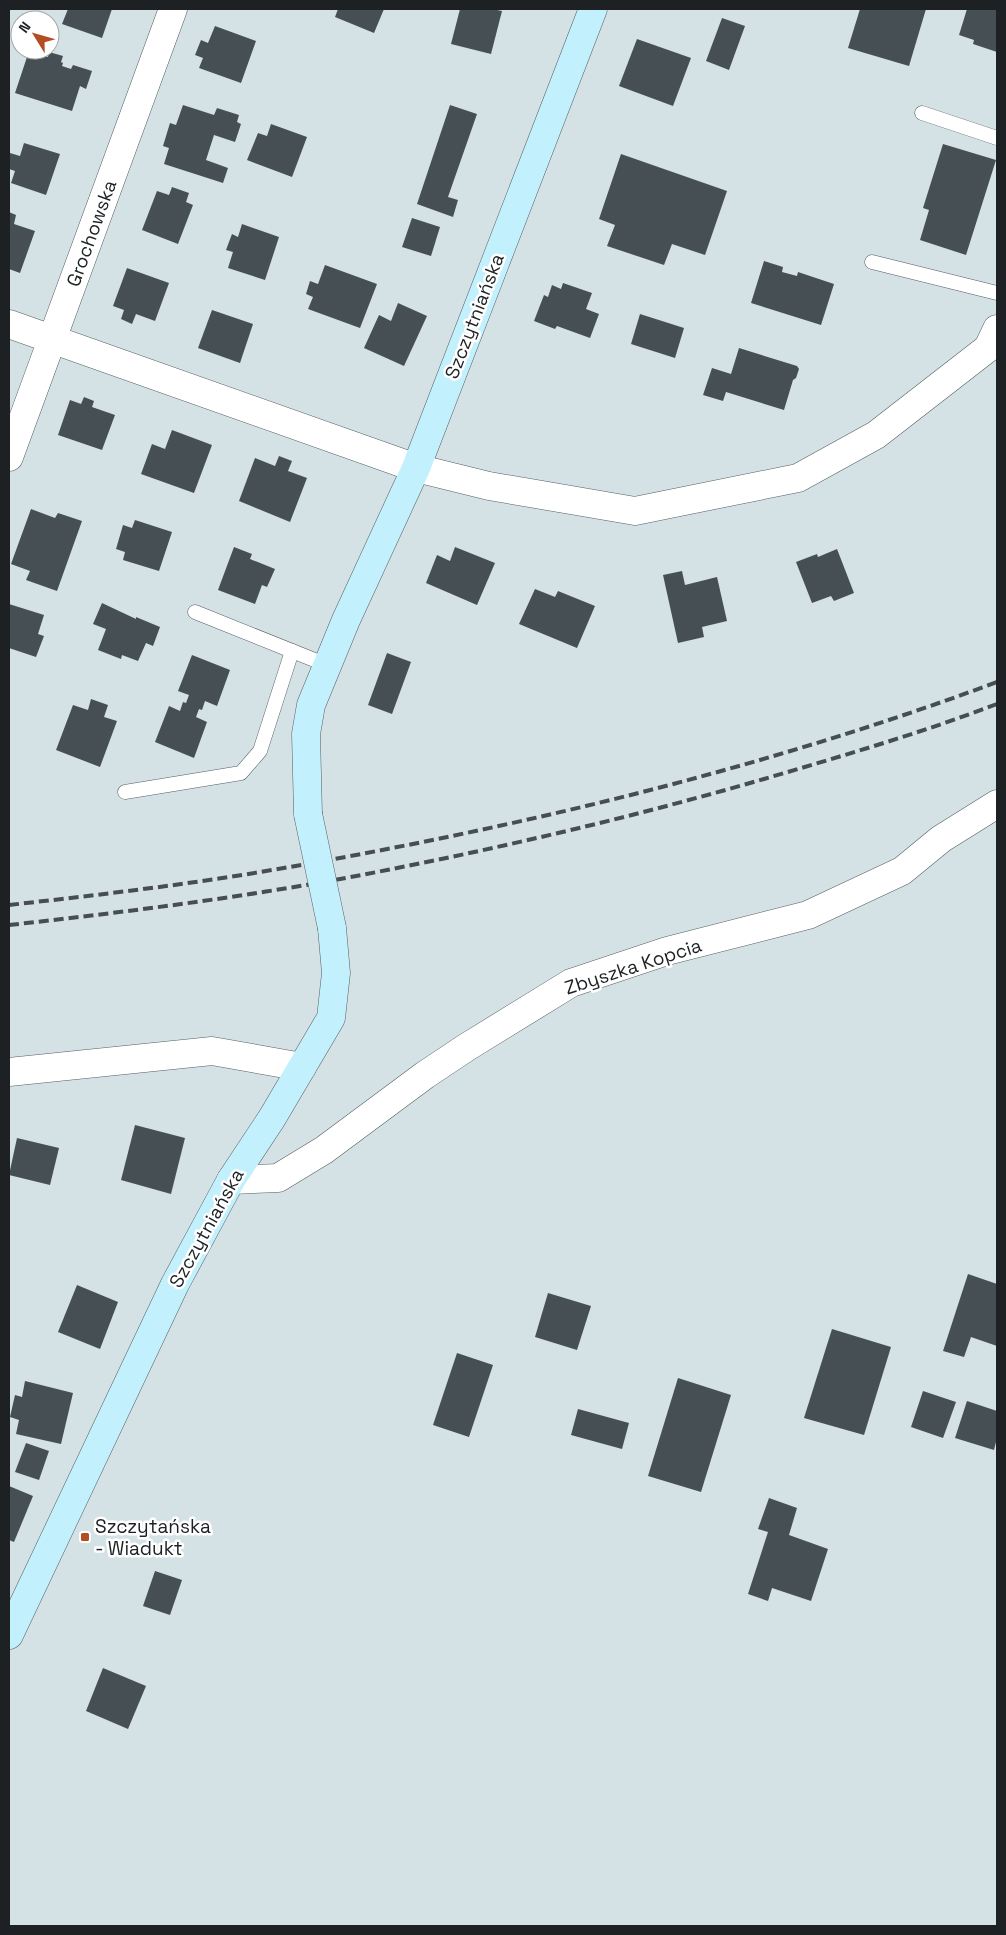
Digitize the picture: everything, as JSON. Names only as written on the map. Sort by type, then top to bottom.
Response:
[{"type":"street","name":"Grochowska","points":[[9,457],[173,9]]},
{"type":"street","name":"Szczytniańska","points":[[9,1635],[175,1284],[231,1180],[272,1118],[331,1018],[336,973],[332,928],[308,814],[306,734],[311,705],[346,620],[416,468],[593,9]]},
{"type":"street","points":[[9,324],[416,468],[489,486],[635,511],[798,478],[876,435],[988,348],[997,329]]},
{"type":"street","name":"Zbyszka Kopcia","points":[[231,1180],[278,1178],[324,1150],[424,1075],[571,982],[667,951],[808,915],[902,871],[941,839],[997,804]]},
{"type":"street","points":[[9,1072],[212,1051],[302,1067]]},
{"type":"lane","points":[[922,113],[997,138]]},
{"type":"lane","points":[[872,262],[997,293]]},
{"type":"lane","points":[[195,612],[327,665]]},
{"type":"lane","points":[[125,792],[241,773],[260,751],[292,651]]},
{"type":"building","points":[[68,9],[112,9],[102,38],[62,24]]},
{"type":"building","points":[[338,9],[384,9],[374,33],[335,17]]},
{"type":"building","points":[[460,9],[492,9],[502,11],[491,54],[451,44]]},
{"type":"building","points":[[860,9],[926,9],[909,66],[848,48]]},
{"type":"building","points":[[967,9],[997,9],[997,52],[973,44],[974,40],[959,35]]},
{"type":"building","points":[[722,18],[745,26],[729,70],[706,61]]},
{"type":"building","points":[[215,26],[256,41],[241,83],[199,68],[203,58],[195,55],[201,40],[208,43]]},
{"type":"building","points":[[637,39],[691,58],[673,106],[619,86]]},
{"type":"building","points":[[60,55],[63,56],[62,66],[71,69],[73,65],[92,71],[86,89],[80,86],[72,111],[15,93],[26,60],[60,60]]},
{"type":"building","points":[[183,105],[214,115],[217,108],[239,115],[237,122],[241,124],[235,142],[214,135],[206,160],[228,168],[223,183],[164,164],[169,148],[163,146],[170,123],[176,125]]},
{"type":"building","points":[[450,105],[477,114],[448,197],[458,200],[453,217],[417,204]]},
{"type":"building","points":[[271,124],[307,137],[292,177],[247,160],[258,133],[267,136]]},
{"type":"building","points":[[24,143],[60,154],[46,195],[11,183],[15,171],[9,169],[10,153],[20,156]]},
{"type":"building","points":[[943,144],[996,160],[966,255],[920,240],[929,210],[923,208]]},
{"type":"building","points":[[621,154],[727,191],[705,255],[672,244],[664,265],[607,246],[615,225],[599,219]]},
{"type":"building","points":[[172,187],[189,193],[186,202],[193,205],[178,244],[142,230],[157,191],[169,195]]},
{"type":"building","points":[[9,212],[16,215],[14,224],[35,231],[20,273],[9,269]]},
{"type":"building","points":[[412,218],[440,227],[431,256],[402,247]]},
{"type":"building","points":[[242,224],[279,237],[265,280],[228,268],[233,252],[226,250],[232,234],[238,237]]},
{"type":"building","points":[[764,261],[783,267],[782,272],[797,276],[798,272],[834,284],[821,325],[751,303]]},
{"type":"building","points":[[325,265],[377,284],[360,328],[308,309],[313,297],[306,294],[310,281],[318,284]]},
{"type":"building","points":[[127,268],[169,283],[155,321],[136,314],[132,324],[121,319],[124,310],[113,306]]},
{"type":"building","points":[[563,283],[592,293],[586,309],[599,314],[590,338],[557,326],[555,329],[534,321],[544,295],[548,297],[552,285],[561,289]]},
{"type":"building","points":[[398,303],[427,316],[404,366],[364,348],[379,315],[391,321]]},
{"type":"building","points":[[212,310],[253,324],[240,363],[198,348]]},
{"type":"building","points":[[640,314],[684,328],[675,358],[631,344]]},
{"type":"building","points":[[739,348],[797,366],[799,369],[796,378],[793,380],[784,410],[726,392],[723,401],[703,395],[712,368],[731,374]]},
{"type":"building","points":[[84,397],[94,401],[92,407],[115,415],[102,450],[58,435],[70,400],[81,404]]},
{"type":"building","points":[[172,430],[212,445],[194,493],[141,474],[152,444],[165,449]]},
{"type":"building","points":[[279,456],[292,461],[288,471],[307,478],[290,522],[239,501],[255,458],[275,466]]},
{"type":"building","points":[[31,509],[55,518],[58,513],[82,521],[57,591],[26,580],[30,571],[11,564]]},
{"type":"building","points":[[135,520],[172,532],[159,571],[123,560],[125,552],[116,549],[123,525],[132,528]]},
{"type":"building","points":[[234,547],[252,554],[250,559],[275,569],[267,587],[262,585],[255,604],[218,590]]},
{"type":"building","points":[[455,547],[495,563],[477,605],[426,583],[437,555],[450,561]]},
{"type":"building","points":[[837,549],[854,593],[834,601],[831,596],[812,603],[796,562],[817,554],[818,557]]},
{"type":"building","points":[[682,571],[685,585],[717,577],[727,621],[702,627],[704,637],[678,643],[663,575]]},
{"type":"building","points":[[535,589],[555,597],[558,591],[595,606],[577,648],[519,624]]},
{"type":"building","points":[[102,603],[136,619],[136,617],[160,627],[153,646],[146,643],[138,661],[122,655],[121,659],[98,650],[106,629],[93,624]]},
{"type":"building","points":[[9,604],[44,615],[38,634],[44,636],[36,657],[9,648]]},
{"type":"building","points":[[387,653],[411,662],[392,714],[368,705]]},
{"type":"building","points":[[192,655],[230,670],[217,706],[205,701],[202,710],[199,709],[196,717],[207,722],[194,758],[155,742],[169,706],[180,711],[183,702],[186,703],[189,695],[178,691]]},
{"type":"building","points":[[91,699],[108,705],[104,717],[117,721],[100,767],[56,750],[73,705],[88,710]]},
{"type":"building","points":[[135,1125],[185,1138],[171,1194],[121,1180]]},
{"type":"building","points":[[17,1138],[59,1148],[50,1185],[9,1175]]},
{"type":"building","points":[[968,1274],[997,1284],[997,1346],[971,1337],[964,1357],[943,1351]]},
{"type":"building","points":[[77,1285],[118,1302],[100,1349],[58,1332]]},
{"type":"building","points":[[548,1293],[591,1306],[577,1350],[535,1337]]},
{"type":"building","points":[[832,1329],[891,1347],[864,1435],[804,1418]]},
{"type":"building","points":[[457,1353],[493,1365],[469,1437],[433,1425]]},
{"type":"building","points":[[678,1378],[731,1395],[701,1492],[648,1476]]},
{"type":"building","points":[[25,1381],[73,1393],[61,1444],[16,1434],[19,1420],[10,1417],[15,1395],[22,1397]]},
{"type":"building","points":[[923,1391],[956,1402],[943,1438],[911,1427]]},
{"type":"building","points":[[967,1401],[997,1411],[997,1438],[994,1450],[955,1438]]},
{"type":"building","points":[[578,1409],[629,1423],[622,1449],[571,1435]]},
{"type":"building","points":[[26,1443],[49,1451],[39,1480],[15,1472]]},
{"type":"building","points":[[9,1486],[33,1496],[14,1542],[9,1540]]},
{"type":"building","points":[[769,1498],[797,1508],[789,1535],[828,1549],[811,1601],[772,1588],[768,1601],[748,1594],[768,1532],[758,1529]]},
{"type":"building","points":[[155,1571],[182,1580],[170,1615],[143,1606]]},
{"type":"building","points":[[103,1668],[146,1686],[128,1729],[86,1711]]},
{"type":"railway","points":[[9,905],[174,885],[272,870],[456,835],[548,815],[730,769],[820,742],[997,682]]},
{"type":"railway","points":[[9,925],[246,895],[387,870],[529,840],[671,805],[764,779],[852,753],[997,704]]},
{"type":"place","name":"Szczytańska - Wiadukt","points":[[85,1537]]}]
